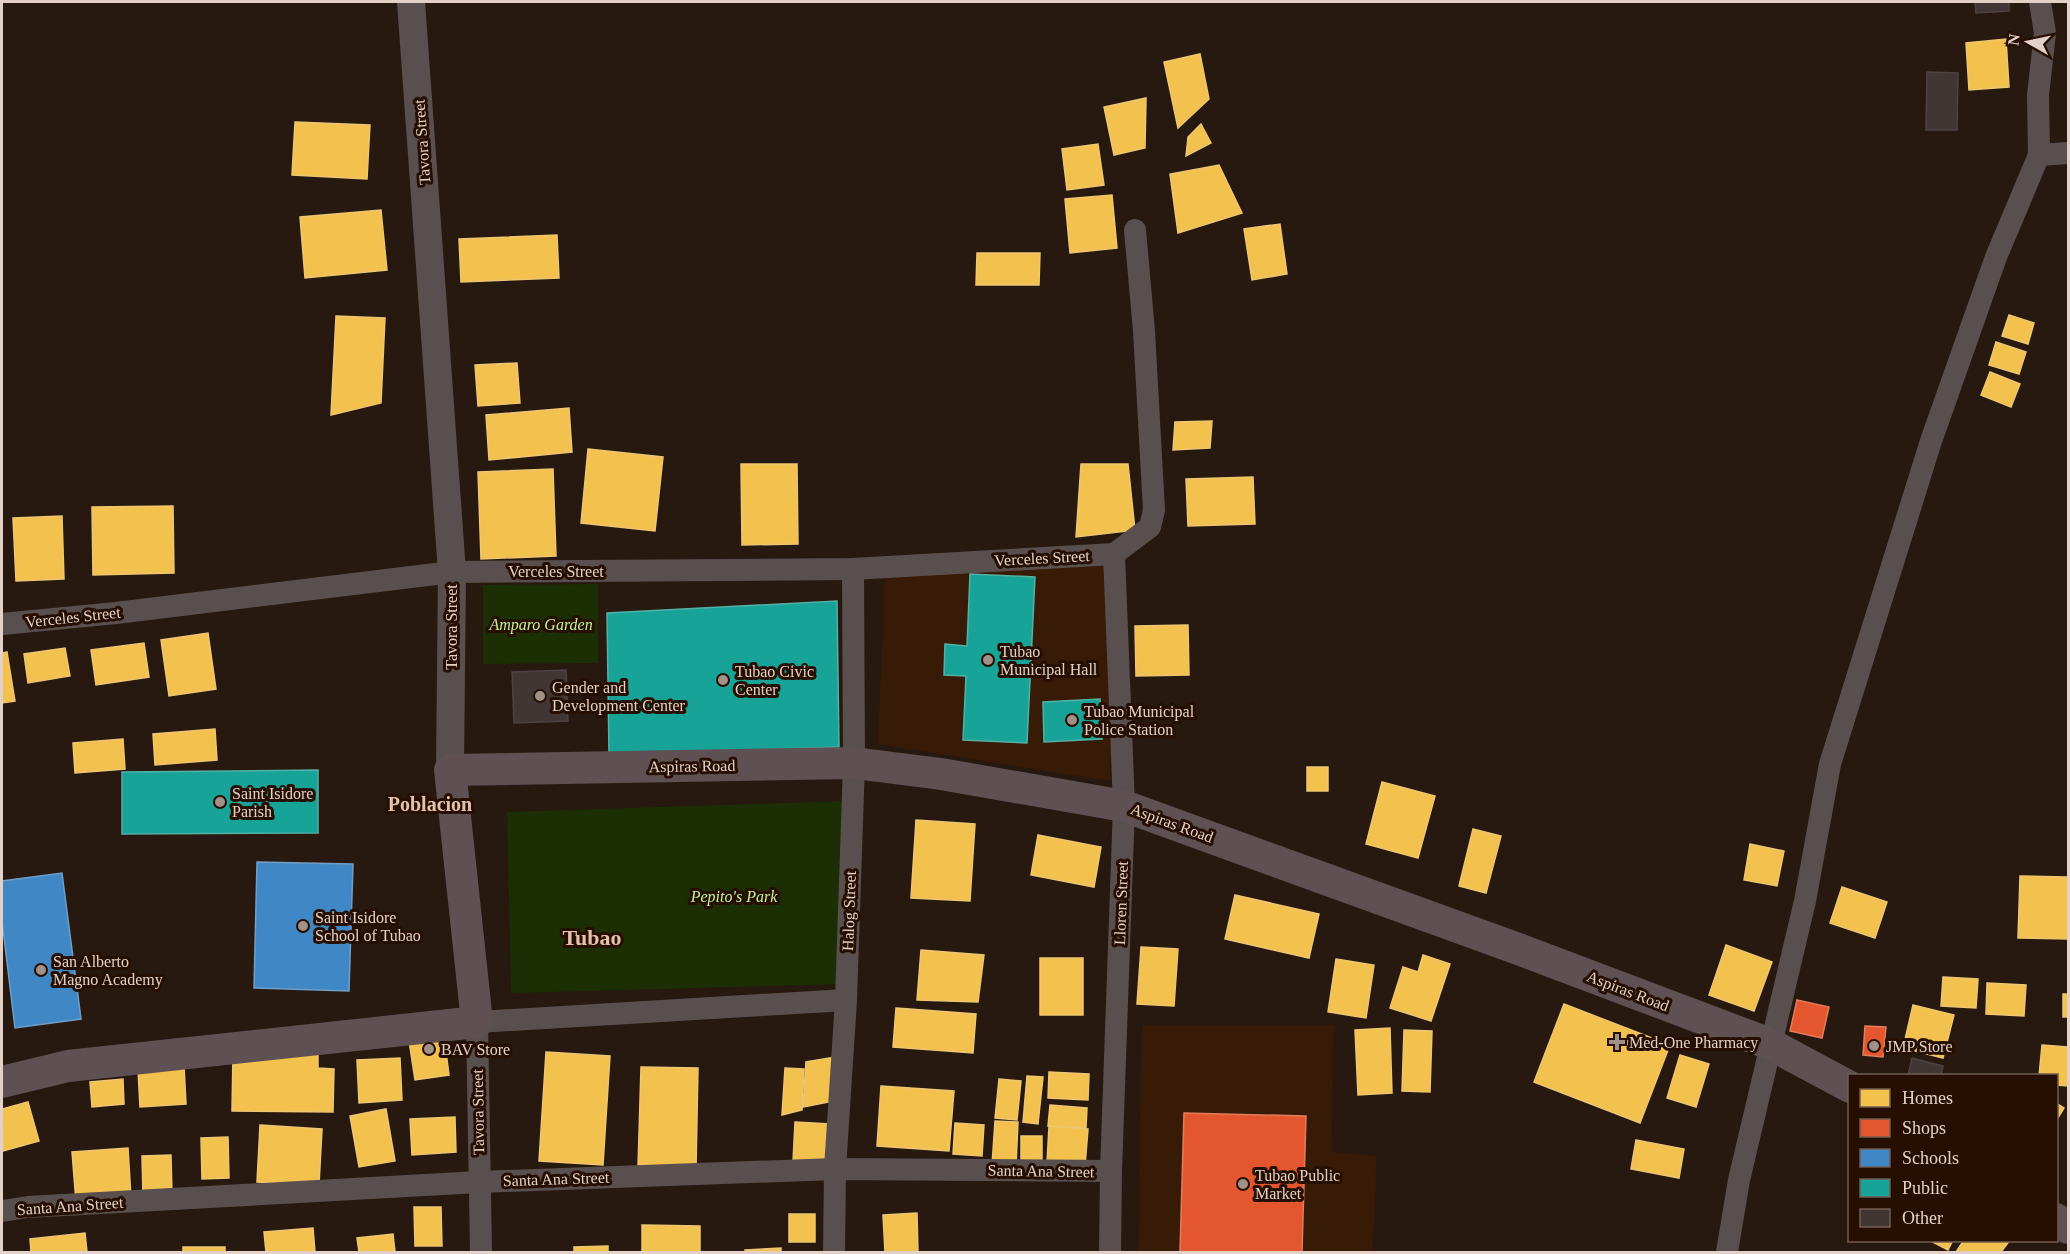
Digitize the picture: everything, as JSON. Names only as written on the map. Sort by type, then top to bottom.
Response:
[{"type":"main road","name":"Aspiras Road","points":[[450,770],[854,763],[941,774],[1124,806],[1499,942],[1770,1044],[1848,1086]]},
{"type":"main road","name":"Tavora Street","points":[[450,770],[477,1022]]},
{"type":"main road","points":[[2,1082],[68,1066],[477,1022]]},
{"type":"street","name":"Tavora Street","points":[[411,2],[452,572],[450,770]]},
{"type":"street","points":[[1727,1252],[1739,1180],[1805,901],[1830,764],[1931,441],[1996,257],[2039,155],[2038,95],[2045,33],[2040,2]]},
{"type":"street","points":[[2039,155],[2068,153]]},
{"type":"street","points":[[1114,554],[1149,527],[1154,510],[1144,331],[1135,230]]},
{"type":"street","name":"Verceles Street","points":[[2,624],[128,612],[452,572],[853,569],[1114,554]]},
{"type":"street","name":"Lloren Street","points":[[1110,1252],[1124,806],[1114,554]]},
{"type":"street","name":"Halog Street","points":[[834,1252],[835,1169],[846,1000],[854,763],[853,569]]},
{"type":"street","points":[[477,1022],[846,1000]]},
{"type":"street","name":"Tavora Street","points":[[477,1022],[481,1252]]},
{"type":"street","name":"Santa Ana Street","points":[[2,1211],[28,1207],[479,1182],[835,1169],[1111,1172]]},
{"type":"shaded area","points":[[1107,565],[1110,781],[878,744],[885,576]]},
{"type":"shaded area","points":[[1142,1025],[1334,1025],[1331,1152],[1376,1156],[1372,1252],[1138,1252]]},
{"type":"green space","name":"Amparo Garden","points":[[598,584],[598,663],[483,664],[483,585]]},
{"type":"green space","name":"Pepito's Park","points":[[842,801],[843,984],[511,993],[507,812]]},
{"type":"building: Homes","points":[[2006,39],[2009,87],[1969,90],[1966,43]]},
{"type":"building: Homes","points":[[1200,54],[1209,99],[1178,128],[1164,62]]},
{"type":"building: Homes","points":[[1146,98],[1145,148],[1114,155],[1104,107]]},
{"type":"building: Homes","points":[[295,122],[370,125],[367,179],[292,175]]},
{"type":"building: Homes","points":[[1201,124],[1211,143],[1186,156],[1188,137]]},
{"type":"building: Homes","points":[[1098,144],[1104,185],[1067,190],[1062,149]]},
{"type":"building: Homes","points":[[1219,165],[1242,213],[1178,233],[1170,174]]},
{"type":"building: Homes","points":[[1112,195],[1117,248],[1070,253],[1065,199]]},
{"type":"building: Homes","points":[[381,210],[387,270],[305,278],[300,217]]},
{"type":"building: Homes","points":[[1280,224],[1287,274],[1252,280],[1244,229]]},
{"type":"building: Homes","points":[[557,235],[559,278],[461,282],[459,239]]},
{"type":"building: Homes","points":[[977,253],[1040,253],[1039,285],[976,285]]},
{"type":"building: Homes","points":[[2009,315],[2034,323],[2028,344],[2002,336]]},
{"type":"building: Homes","points":[[336,316],[385,318],[381,403],[331,415]]},
{"type":"building: Homes","points":[[1996,342],[2026,352],[2019,374],[1989,365]]},
{"type":"building: Homes","points":[[517,363],[520,403],[478,406],[475,365]]},
{"type":"building: Homes","points":[[1990,372],[2020,384],[2011,407],[1981,395]]},
{"type":"building: Homes","points":[[569,408],[572,452],[489,460],[486,415]]},
{"type":"building: Homes","points":[[1212,421],[1210,448],[1173,450],[1175,422]]},
{"type":"building: Homes","points":[[588,449],[663,457],[655,531],[581,523]]},
{"type":"building: Homes","points":[[741,464],[797,464],[798,544],[742,545]]},
{"type":"building: Homes","points":[[1081,464],[1128,464],[1135,530],[1076,537]]},
{"type":"building: Homes","points":[[553,469],[556,556],[481,559],[478,472]]},
{"type":"building: Homes","points":[[1253,477],[1255,524],[1188,526],[1186,479]]},
{"type":"building: Homes","points":[[173,506],[174,573],[93,575],[92,507]]},
{"type":"building: Homes","points":[[62,516],[64,579],[16,581],[13,518]]},
{"type":"building: Homes","points":[[1188,625],[1189,675],[1136,676],[1135,626]]},
{"type":"building: Homes","points":[[208,633],[216,689],[169,696],[161,640]]},
{"type":"building: Homes","points":[[144,643],[149,677],[96,685],[91,650]]},
{"type":"building: Homes","points":[[65,648],[70,676],[28,683],[24,654]]},
{"type":"building: Homes","points":[[7,652],[15,701],[2,703],[2,653]]},
{"type":"building: Homes","points":[[215,729],[217,760],[155,765],[153,734]]},
{"type":"building: Homes","points":[[123,739],[125,769],[75,773],[73,743]]},
{"type":"building: Homes","points":[[1307,767],[1328,767],[1328,791],[1307,791]]},
{"type":"building: Homes","points":[[1382,782],[1435,796],[1418,858],[1366,844]]},
{"type":"building: Homes","points":[[916,820],[975,824],[970,901],[911,898]]},
{"type":"building: Homes","points":[[1473,829],[1501,836],[1486,893],[1459,886]]},
{"type":"building: Homes","points":[[1038,835],[1101,847],[1094,887],[1031,875]]},
{"type":"building: Homes","points":[[1750,844],[1784,851],[1777,886],[1744,880]]},
{"type":"building: Homes","points":[[2020,876],[2068,877],[2068,939],[2018,938]]},
{"type":"building: Homes","points":[[1842,887],[1887,902],[1875,938],[1830,923]]},
{"type":"building: Homes","points":[[1235,895],[1319,914],[1309,958],[1225,939]]},
{"type":"building: Homes","points":[[1726,945],[1772,962],[1754,1011],[1709,995]]},
{"type":"building: Homes","points":[[1141,947],[1178,949],[1174,1006],[1137,1004]]},
{"type":"building: Homes","points":[[921,950],[984,955],[978,1002],[917,1000]]},
{"type":"building: Homes","points":[[1423,955],[1450,964],[1431,1021],[1390,1008],[1403,967],[1418,972]]},
{"type":"building: Homes","points":[[1040,958],[1083,958],[1083,1015],[1040,1015]]},
{"type":"building: Homes","points":[[1336,959],[1374,965],[1366,1018],[1328,1012]]},
{"type":"building: Homes","points":[[1943,977],[1978,979],[1976,1008],[1941,1006]]},
{"type":"building: Homes","points":[[1987,983],[2026,985],[2024,1016],[1986,1014]]},
{"type":"building: Homes","points":[[2063,994],[2068,994],[2068,1017],[2063,1017]]},
{"type":"building: Homes","points":[[1564,1004],[1670,1045],[1640,1123],[1534,1082]]},
{"type":"building: Homes","points":[[1913,1005],[1954,1015],[1943,1058],[1903,1048]]},
{"type":"building: Homes","points":[[896,1008],[976,1014],[973,1053],[893,1047]]},
{"type":"building: Homes","points":[[1390,1028],[1392,1093],[1358,1095],[1355,1030]]},
{"type":"building: Homes","points":[[1404,1030],[1432,1031],[1430,1092],[1402,1091]]},
{"type":"building: Homes","points":[[444,1036],[449,1075],[415,1080],[409,1041]]},
{"type":"building: Homes","points":[[2042,1045],[2068,1047],[2068,1086],[2058,1085],[2058,1074],[2039,1074]]},
{"type":"building: Homes","points":[[233,1052],[318,1053],[318,1068],[334,1069],[333,1112],[232,1111]]},
{"type":"building: Homes","points":[[546,1052],[610,1056],[603,1165],[539,1161]]},
{"type":"building: Homes","points":[[1680,1055],[1709,1064],[1696,1107],[1667,1098]]},
{"type":"building: Homes","points":[[836,1057],[834,1101],[803,1107],[806,1062]]},
{"type":"building: Homes","points":[[400,1058],[402,1100],[359,1103],[357,1060]]},
{"type":"building: Homes","points":[[184,1066],[186,1104],[140,1107],[138,1070]]},
{"type":"building: Homes","points":[[641,1067],[698,1068],[696,1169],[638,1167]]},
{"type":"building: Homes","points":[[785,1068],[804,1069],[802,1110],[782,1115]]},
{"type":"building: Homes","points":[[1049,1072],[1089,1074],[1088,1100],[1048,1098]]},
{"type":"building: Homes","points":[[1027,1076],[1043,1077],[1038,1124],[1023,1122]]},
{"type":"building: Homes","points":[[123,1079],[124,1104],[92,1107],[90,1082]]},
{"type":"building: Homes","points":[[999,1079],[1021,1081],[1017,1120],[995,1118]]},
{"type":"building: Homes","points":[[881,1086],[954,1091],[949,1151],[877,1146]]},
{"type":"building: Homes","points":[[28,1102],[39,1141],[3,1151],[2,1109]]},
{"type":"building: Homes","points":[[2058,1104],[2064,1108],[2058,1118]]},
{"type":"building: Homes","points":[[1050,1105],[1087,1108],[1086,1128],[1048,1126]]},
{"type":"building: Homes","points":[[386,1109],[395,1161],[359,1167],[350,1116]]},
{"type":"building: Homes","points":[[455,1117],[456,1152],[412,1155],[410,1119]]},
{"type":"building: Homes","points":[[995,1121],[1018,1122],[1016,1166],[992,1165]]},
{"type":"building: Homes","points":[[795,1122],[831,1124],[829,1164],[793,1162]]},
{"type":"building: Homes","points":[[955,1123],[984,1125],[982,1156],[953,1154]]},
{"type":"building: Homes","points":[[260,1125],[322,1129],[319,1185],[257,1182]]},
{"type":"building: Homes","points":[[1049,1126],[1088,1129],[1085,1166],[1047,1163]]},
{"type":"building: Homes","points":[[1021,1136],[1042,1136],[1042,1168],[1021,1167]]},
{"type":"building: Homes","points":[[228,1137],[229,1178],[202,1179],[201,1138]]},
{"type":"building: Homes","points":[[1636,1140],[1684,1149],[1679,1178],[1631,1169]]},
{"type":"building: Homes","points":[[128,1148],[131,1198],[76,1202],[72,1152]]},
{"type":"building: Homes","points":[[171,1155],[172,1195],[143,1196],[142,1156]]},
{"type":"building: Homes","points":[[414,1207],[441,1207],[442,1246],[415,1246]]},
{"type":"building: Homes","points":[[917,1213],[918,1252],[885,1252],[883,1215]]},
{"type":"building: Homes","points":[[789,1214],[815,1214],[815,1242],[789,1242]]},
{"type":"building: Homes","points":[[642,1225],[700,1226],[700,1252],[642,1252]]},
{"type":"building: Homes","points":[[313,1228],[315,1252],[266,1252],[264,1232]]},
{"type":"building: Homes","points":[[85,1233],[87,1252],[31,1252],[30,1239]]},
{"type":"building: Homes","points":[[393,1234],[395,1252],[359,1252],[357,1238]]},
{"type":"building: Homes","points":[[1933,1242],[1952,1242],[1948,1250]]},
{"type":"building: Homes","points":[[1963,1242],[2008,1242],[2001,1252],[1956,1252]]},
{"type":"building: Homes","points":[[608,1246],[608,1252],[574,1252],[574,1247]]},
{"type":"building: Homes","points":[[183,1247],[225,1247],[225,1252],[183,1252]]},
{"type":"building: Homes","points":[[781,1248],[781,1252],[745,1252],[745,1250]]},
{"type":"building: Shops","points":[[1797,1000],[1829,1007],[1822,1038],[1790,1031]]},
{"type":"building: Shops","points":[[1865,1026],[1886,1027],[1883,1057],[1863,1055]]},
{"type":"building: Shops","name":"Tubao Public Market","points":[[1184,1113],[1306,1116],[1302,1252],[1180,1252]]},
{"type":"building: Schools","name":"Saint Isidore School of Tubao","points":[[257,862],[353,864],[349,991],[254,988]]},
{"type":"building: Schools","name":"San Alberto Magno Academy","points":[[62,873],[81,1019],[15,1028],[2,921],[2,881]]},
{"type":"building: Public","name":"Tubao Municipal Hall","points":[[970,574],[1035,577],[1027,743],[963,740],[966,676],[944,675],[945,644],[967,646]]},
{"type":"building: Public","name":"Tubao Civic Center","points":[[837,601],[839,747],[609,755],[607,613]]},
{"type":"building: Public","name":"Tubao Municipal Police Station","points":[[1100,699],[1102,739],[1044,742],[1043,702]]},
{"type":"building: Public","name":"Saint Isidore Parish","points":[[318,770],[318,833],[122,834],[122,772]]},
{"type":"building: Other","points":[[1975,2],[2009,2],[2009,11],[1976,13]]},
{"type":"building: Other","points":[[1927,72],[1958,73],[1957,130],[1926,130]]},
{"type":"building: Other","name":"Gender and Development Center","points":[[566,670],[568,721],[514,723],[512,672]]},
{"type":"building: Other","points":[[1912,1058],[1943,1066],[1941,1074],[1908,1074]]},
{"type":"place","name":"Tubao Municipal Hall","points":[[988,660]]},
{"type":"place","name":"Tubao Civic Center","points":[[723,680]]},
{"type":"place","name":"Gender and Development Center","points":[[540,696]]},
{"type":"place","name":"Tubao Municipal Police Station","points":[[1072,720]]},
{"type":"place","name":"Saint Isidore Parish","points":[[220,802]]},
{"type":"place","name":"Saint Isidore School of Tubao","points":[[303,926]]},
{"type":"place","name":"San Alberto Magno Academy","points":[[41,970]]},
{"type":"place","name":"Med-One Pharmacy","points":[[1617,1042]]},
{"type":"place","name":"JMP Store","points":[[1874,1046]]},
{"type":"place","name":"BAV Store","points":[[429,1049]]},
{"type":"place","name":"Tubao Public Market","points":[[1243,1184]]},
{"type":"district","name":"Poblacion","points":[[430,804]]},
{"type":"district","name":"Tubao","points":[[592,937]]}]
